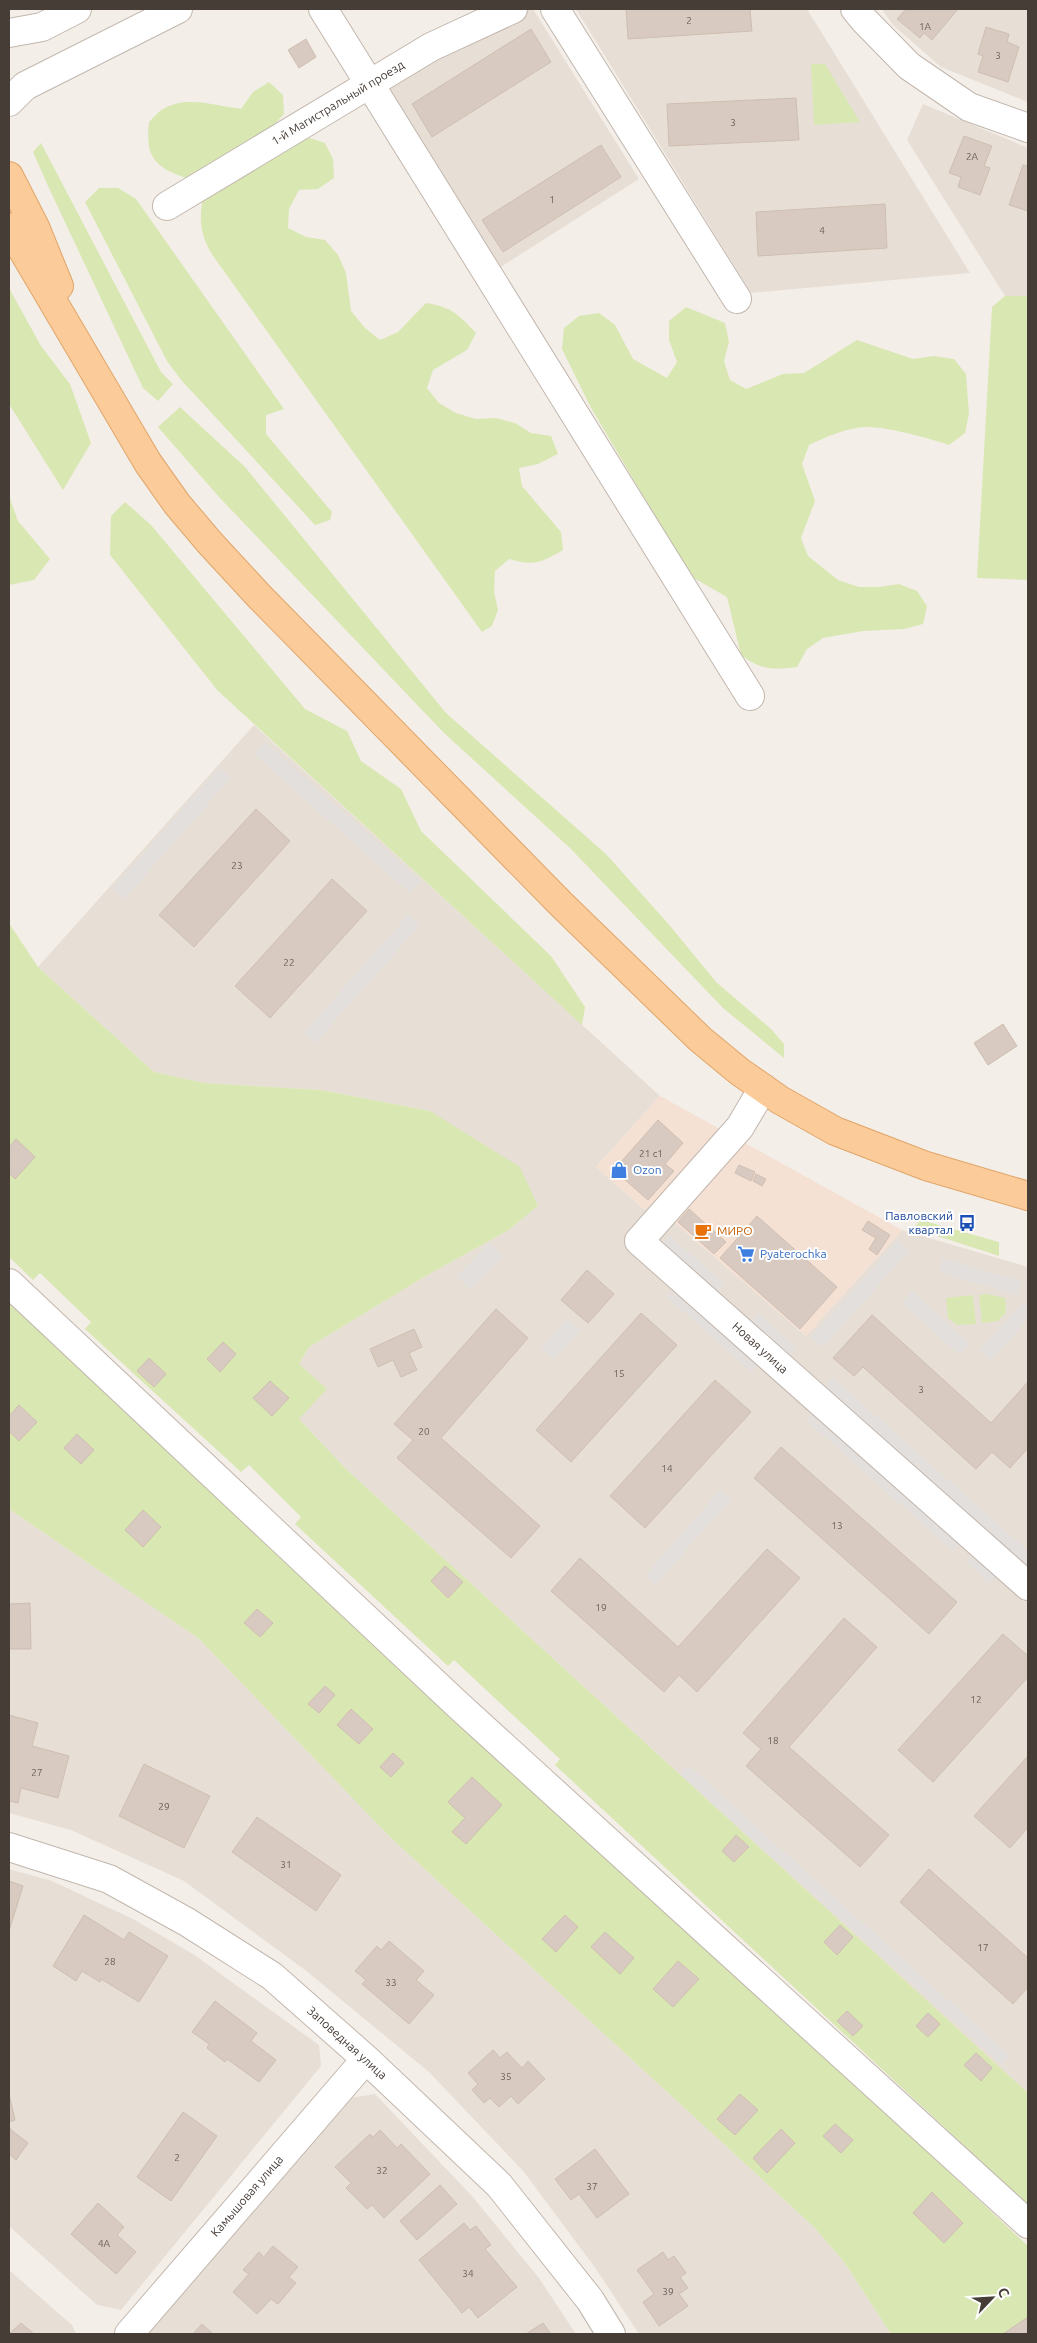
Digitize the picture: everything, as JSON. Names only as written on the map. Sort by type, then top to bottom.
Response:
[{"type":"main road","points":[[9,176],[35,227],[87,357]]},
{"type":"main road","points":[[9,227],[124,423],[177,504],[259,596],[561,904],[700,1040],[763,1088],[835,1131],[926,1166],[1028,1196]]},
{"type":"street","points":[[9,33],[42,26],[77,9]]},
{"type":"street","points":[[9,102],[25,86],[178,9]]},
{"type":"street","points":[[323,9],[750,696]]},
{"type":"street","name":"1-й Магистральный проезд","points":[[167,206],[431,47],[513,9]]},
{"type":"street","points":[[556,9],[737,300]]},
{"type":"street","points":[[855,9],[916,71],[969,107],[1028,128]]},
{"type":"street","name":"Новая улица","points":[[763,1088],[740,1127],[639,1241],[1028,1586]]},
{"type":"street","points":[[9,1283],[458,1705],[1028,2224]]},
{"type":"street","name":"Заповедная улица","points":[[9,1846],[108,1878],[188,1922],[272,1976],[366,2059],[499,2185],[590,2300],[611,2334]]},
{"type":"street","name":"Камышовая улица","points":[[129,2334],[366,2059]]},
{"type":"shaded area","points":[[533,9],[639,179],[499,268],[387,84],[436,54]]},
{"type":"shaded area","points":[[576,9],[807,9],[970,273],[751,293]]},
{"type":"shaded area","points":[[882,9],[1028,9],[1028,102],[941,67],[893,25]]},
{"type":"shaded area","points":[[923,104],[1028,148],[1028,296],[1005,296],[907,140]]},
{"type":"shaded area","points":[[254,725],[660,1096],[596,1167],[645,1210],[652,1203],[806,1336],[902,1230],[1028,1267],[1028,2093],[346,1469],[299,1419],[299,1364],[309,1347],[424,1277],[507,1231],[538,1206],[430,1111],[321,1090],[204,1083],[154,1072],[38,967]]},
{"type":"shaded area","points":[[265,742],[421,881],[410,893],[254,754]]},
{"type":"shaded area","points":[[219,768],[231,778],[124,899],[113,888]]},
{"type":"shaded area","points":[[408,915],[419,926],[315,1043],[304,1033]]},
{"type":"shaded area","points":[[660,1096],[902,1230],[806,1336],[652,1203],[645,1210],[596,1167]]},
{"type":"shaded area","points":[[670,1236],[725,1285],[715,1296],[660,1247]]},
{"type":"shaded area","points":[[898,1240],[909,1251],[823,1347],[811,1337]]},
{"type":"shaded area","points":[[489,1243],[503,1256],[470,1290],[457,1276]]},
{"type":"shaded area","points":[[943,1259],[1021,1281],[1017,1295],[939,1272]]},
{"type":"shaded area","points":[[677,1285],[762,1361],[752,1372],[667,1297]]},
{"type":"shaded area","points":[[912,1291],[970,1344],[960,1355],[902,1303]]},
{"type":"shaded area","points":[[1024,1301],[1028,1304],[1028,1319],[991,1360],[980,1350]]},
{"type":"shaded area","points":[[758,1314],[796,1348],[786,1359],[748,1325]]},
{"type":"shaded area","points":[[567,1319],[580,1330],[554,1359],[541,1348]]},
{"type":"shaded area","points":[[833,1378],[1028,1551],[1028,1570],[824,1388]]},
{"type":"shaded area","points":[[817,1410],[963,1540],[953,1551],[807,1421]]},
{"type":"shaded area","points":[[720,1490],[731,1499],[655,1585],[645,1576]]},
{"type":"shaded area","points":[[9,1509],[198,1638],[391,1838],[815,2228],[844,2262],[891,2334],[639,2334],[596,2269],[524,2172],[429,2072],[305,1970],[184,1881],[71,1830],[9,1813]]},
{"type":"shaded area","points":[[976,1551],[999,1571],[989,1583],[966,1562]]},
{"type":"shaded area","points":[[688,1765],[1010,2056],[1002,2065],[680,1774]]},
{"type":"shaded area","points":[[9,1869],[52,1881],[133,1919],[193,1954],[319,2045],[321,2066],[121,2310],[97,2305],[9,2226]]},
{"type":"shaded area","points":[[375,2094],[471,2195],[539,2278],[576,2334],[148,2334],[349,2098]]},
{"type":"shaded area","points":[[9,2270],[72,2325],[76,2334],[9,2334]]},
{"type":"green space","points":[[811,64],[825,64],[860,122],[814,125]]},
{"type":"green space","points":[[269,82],[283,95],[284,114],[271,128],[189,179],[168,171],[155,160],[149,145],[149,122],[161,110],[172,105],[192,102],[241,109],[253,92]]},
{"type":"green space","points":[[306,137],[325,143],[333,159],[334,178],[318,189],[299,190],[289,209],[288,228],[306,237],[325,240],[338,255],[346,273],[351,311],[365,328],[380,340],[398,332],[426,303],[454,312],[476,333],[467,350],[433,370],[427,388],[439,403],[456,413],[476,419],[496,418],[515,423],[531,433],[551,436],[558,454],[538,464],[519,468],[522,486],[561,532],[563,550],[549,558],[531,563],[509,559],[495,571],[494,592],[498,610],[492,626],[482,632],[211,253],[205,239],[201,220],[203,197]]},
{"type":"green space","points":[[41,143],[161,372],[173,384],[158,401],[143,388],[48,186],[33,152]]},
{"type":"green space","points":[[99,188],[118,188],[136,199],[284,409],[266,415],[266,434],[332,512],[330,520],[315,525],[182,381],[167,361],[85,202]]},
{"type":"green space","points":[[9,288],[41,346],[70,384],[91,443],[63,490],[9,404]]},
{"type":"green space","points":[[1005,296],[1028,296],[1028,580],[977,578],[992,307]]},
{"type":"green space","points":[[686,307],[725,323],[729,342],[724,361],[730,380],[746,389],[783,374],[804,373],[857,340],[913,359],[934,356],[954,359],[966,374],[969,414],[965,433],[949,445],[895,430],[865,427],[836,433],[809,445],[802,464],[815,501],[801,538],[808,556],[838,580],[859,587],[899,584],[917,591],[927,606],[923,624],[904,629],[863,631],[823,638],[807,649],[797,667],[767,668],[755,664],[741,655],[727,597],[692,577],[590,406],[562,349],[564,328],[579,316],[599,313],[615,325],[633,359],[667,378],[677,362],[669,340],[669,321]]},
{"type":"green space","points":[[180,407],[245,467],[446,713],[606,854],[671,927],[716,982],[771,1029],[784,1044],[784,1058],[723,1008],[570,848],[444,733],[219,497],[158,427]]},
{"type":"green space","points":[[9,496],[18,521],[50,559],[34,580],[9,585]]},
{"type":"green space","points":[[125,502],[151,525],[305,709],[347,731],[361,761],[401,789],[421,831],[551,956],[585,1007],[582,1025],[218,691],[110,555],[111,516]]},
{"type":"green space","points":[[9,923],[38,967],[154,1072],[204,1083],[321,1090],[430,1111],[520,1167],[538,1206],[507,1231],[424,1277],[309,1347],[299,1364],[327,1389],[299,1419],[346,1469],[1028,2093],[1028,2205],[555,1765],[560,1759],[454,1660],[448,1666],[295,1524],[301,1517],[249,1465],[241,1472],[85,1329],[91,1322],[40,1273],[33,1280],[9,1257]]},
{"type":"green space","points":[[921,1220],[999,1242],[999,1256],[913,1228]]},
{"type":"green space","points":[[9,1291],[1028,2246],[1028,2334],[891,2334],[844,2262],[815,2228],[391,1838],[198,1638],[9,1509]]},
{"type":"green space","points":[[987,1294],[1005,1298],[1006,1312],[998,1321],[982,1323],[979,1295]]},
{"type":"green space","points":[[973,1295],[976,1324],[957,1325],[948,1318],[946,1298]]},
{"type":"building","points":[[626,9],[750,9],[752,31],[628,39]]},
{"type":"building","points":[[906,9],[958,9],[932,40],[924,33],[920,38],[897,19]]},
{"type":"building","points":[[986,27],[1009,34],[1007,42],[1019,47],[1008,82],[978,72],[983,56],[978,54]]},
{"type":"building","points":[[531,29],[551,62],[432,137],[412,104]]},
{"type":"building","points":[[306,39],[316,57],[299,68],[288,50]]},
{"type":"building","points":[[796,98],[799,140],[669,146],[667,104]]},
{"type":"building","points":[[964,136],[992,146],[984,166],[990,168],[980,195],[958,187],[961,177],[949,173]]},
{"type":"building","points":[[601,145],[621,177],[503,252],[482,220]]},
{"type":"building","points":[[1023,165],[1028,166],[1028,211],[1009,205]]},
{"type":"building","points":[[885,204],[887,248],[758,256],[756,212]]},
{"type":"building","points":[[256,809],[290,841],[194,947],[159,915]]},
{"type":"building","points":[[332,879],[367,911],[270,1018],[235,986]]},
{"type":"building","points":[[1003,1024],[1017,1046],[988,1065],[974,1043]]},
{"type":"building","points":[[658,1120],[683,1143],[665,1164],[674,1171],[648,1200],[614,1170]]},
{"type":"building","points":[[16,1139],[35,1157],[15,1179],[9,1173],[9,1147]]},
{"type":"building","points":[[739,1165],[755,1172],[751,1181],[735,1173]]},
{"type":"building","points":[[756,1174],[766,1179],[762,1186],[753,1181]]},
{"type":"building","points":[[689,1209],[726,1242],[714,1254],[678,1222]]},
{"type":"building","points":[[757,1216],[837,1287],[800,1329],[720,1258]]},
{"type":"building","points":[[868,1221],[890,1235],[877,1255],[869,1249],[876,1238],[862,1230]]},
{"type":"building","points":[[587,1270],[614,1294],[588,1323],[561,1300]]},
{"type":"building","points":[[496,1309],[528,1338],[441,1438],[540,1526],[511,1558],[397,1458],[413,1440],[394,1424]]},
{"type":"building","points":[[641,1313],[677,1345],[571,1462],[536,1430]]},
{"type":"building","points":[[872,1315],[991,1423],[1028,1382],[1028,1448],[1010,1468],[992,1452],[976,1469],[863,1367],[854,1376],[833,1358]]},
{"type":"building","points":[[414,1329],[422,1347],[409,1353],[417,1370],[401,1377],[393,1360],[378,1367],[370,1349]]},
{"type":"building","points":[[223,1342],[236,1354],[220,1372],[207,1359]]},
{"type":"building","points":[[149,1358],[166,1374],[154,1387],[137,1371]]},
{"type":"building","points":[[715,1380],[751,1412],[645,1528],[610,1496]]},
{"type":"building","points":[[270,1381],[289,1398],[272,1416],[253,1398]]},
{"type":"building","points":[[19,1405],[37,1422],[19,1441],[9,1431],[9,1416]]},
{"type":"building","points":[[77,1434],[94,1450],[81,1464],[64,1448]]},
{"type":"building","points":[[781,1447],[957,1602],[929,1634],[754,1478]]},
{"type":"building","points":[[143,1510],[161,1527],[143,1547],[125,1530]]},
{"type":"building","points":[[767,1549],[800,1578],[697,1692],[679,1675],[664,1692],[551,1591],[580,1558],[678,1647]]},
{"type":"building","points":[[445,1566],[463,1582],[448,1598],[431,1581]]},
{"type":"building","points":[[30,1603],[31,1649],[9,1649],[9,1604]]},
{"type":"building","points":[[257,1609],[273,1623],[260,1637],[244,1623]]},
{"type":"building","points":[[844,1618],[877,1647],[789,1747],[889,1835],[860,1867],[746,1766],[761,1749],[743,1733]]},
{"type":"building","points":[[1003,1634],[1028,1656],[1028,1677],[933,1782],[898,1750]]},
{"type":"building","points":[[325,1686],[335,1695],[319,1713],[308,1704]]},
{"type":"building","points":[[351,1709],[373,1729],[359,1744],[337,1725]]},
{"type":"building","points":[[9,1715],[38,1723],[32,1746],[69,1756],[58,1798],[21,1788],[18,1803],[9,1801]]},
{"type":"building","points":[[393,1753],[404,1763],[391,1777],[380,1767]]},
{"type":"building","points":[[1028,1756],[1028,1827],[1010,1848],[974,1816]]},
{"type":"building","points":[[144,1764],[210,1796],[184,1848],[119,1816]]},
{"type":"building","points":[[472,1777],[502,1805],[466,1844],[452,1832],[465,1818],[448,1802]]},
{"type":"building","points":[[257,1817],[341,1875],[316,1911],[232,1852]]},
{"type":"building","points":[[736,1835],[749,1847],[734,1862],[722,1851]]},
{"type":"building","points":[[929,1869],[1028,1958],[1028,1987],[1013,2004],[900,1902]]},
{"type":"building","points":[[9,1881],[23,1886],[9,1931]]},
{"type":"building","points":[[84,1915],[124,1940],[129,1932],[168,1956],[139,2002],[101,1979],[100,1982],[82,1971],[76,1981],[53,1966]]},
{"type":"building","points":[[565,1915],[578,1927],[556,1952],[542,1939]]},
{"type":"building","points":[[840,1925],[853,1937],[837,1955],[824,1942]]},
{"type":"building","points":[[605,1932],[634,1958],[620,1974],[591,1947]]},
{"type":"building","points":[[389,1941],[424,1971],[416,1980],[434,1995],[409,2024],[362,1984],[366,1980],[355,1971],[377,1946],[381,1950]]},
{"type":"building","points":[[678,1961],[699,1979],[673,2007],[653,1989]]},
{"type":"building","points":[[215,2001],[257,2033],[251,2041],[276,2060],[259,2082],[227,2059],[225,2062],[207,2048],[209,2044],[192,2032]]},
{"type":"building","points":[[847,2011],[863,2026],[853,2036],[837,2021]]},
{"type":"building","points":[[928,2013],[940,2024],[928,2037],[916,2026]]},
{"type":"building","points":[[493,2050],[500,2058],[507,2052],[522,2068],[528,2061],[545,2079],[518,2104],[511,2096],[499,2107],[490,2098],[484,2103],[472,2090],[478,2084],[468,2073]]},
{"type":"building","points":[[976,2053],[992,2068],[981,2081],[964,2065]]},
{"type":"building","points":[[9,2094],[15,2120],[9,2122]]},
{"type":"building","points":[[740,2094],[758,2110],[735,2135],[717,2119]]},
{"type":"building","points":[[183,2112],[217,2136],[171,2201],[137,2177]]},
{"type":"building","points":[[835,2124],[853,2140],[841,2153],[823,2136]]},
{"type":"building","points":[[9,2125],[10,2129],[28,2143],[16,2160],[9,2154]]},
{"type":"building","points":[[781,2129],[795,2143],[767,2173],[753,2158]]},
{"type":"building","points":[[380,2130],[397,2148],[401,2144],[430,2174],[384,2218],[372,2205],[367,2209],[346,2188],[351,2183],[335,2167],[370,2134],[373,2137]]},
{"type":"building","points":[[595,2149],[629,2194],[597,2218],[579,2194],[571,2200],[555,2179]]},
{"type":"building","points":[[440,2185],[457,2204],[417,2240],[400,2221]]},
{"type":"building","points":[[932,2192],[963,2223],[944,2243],[913,2213]]},
{"type":"building","points":[[98,2203],[124,2227],[117,2235],[136,2252],[116,2274],[71,2234]]},
{"type":"building","points":[[464,2223],[470,2230],[476,2226],[491,2245],[485,2249],[517,2287],[478,2318],[469,2307],[462,2313],[419,2260]]},
{"type":"building","points":[[273,2246],[298,2267],[289,2277],[296,2283],[278,2304],[271,2299],[257,2314],[233,2292],[249,2274],[243,2270],[259,2252],[264,2257]]},
{"type":"building","points":[[663,2252],[668,2260],[674,2256],[686,2273],[680,2277],[688,2288],[679,2294],[688,2306],[659,2326],[643,2302],[654,2294],[637,2270]]},
{"type":"building","points":[[1028,2317],[1028,2334],[1003,2334]]},
{"type":"building","points":[[21,2323],[34,2334],[9,2334]]},
{"type":"building","points":[[543,2323],[551,2334],[526,2334]]},
{"type":"building","points":[[202,2324],[213,2334],[193,2334]]},
{"type":"place","name":"Ozon","points":[[619,1170]]},
{"type":"place","name":"Павловский квартал","points":[[967,1223]]},
{"type":"place","name":"МИРО","points":[[703,1231]]},
{"type":"place","name":"Pyaterochka","points":[[746,1254]]}]
